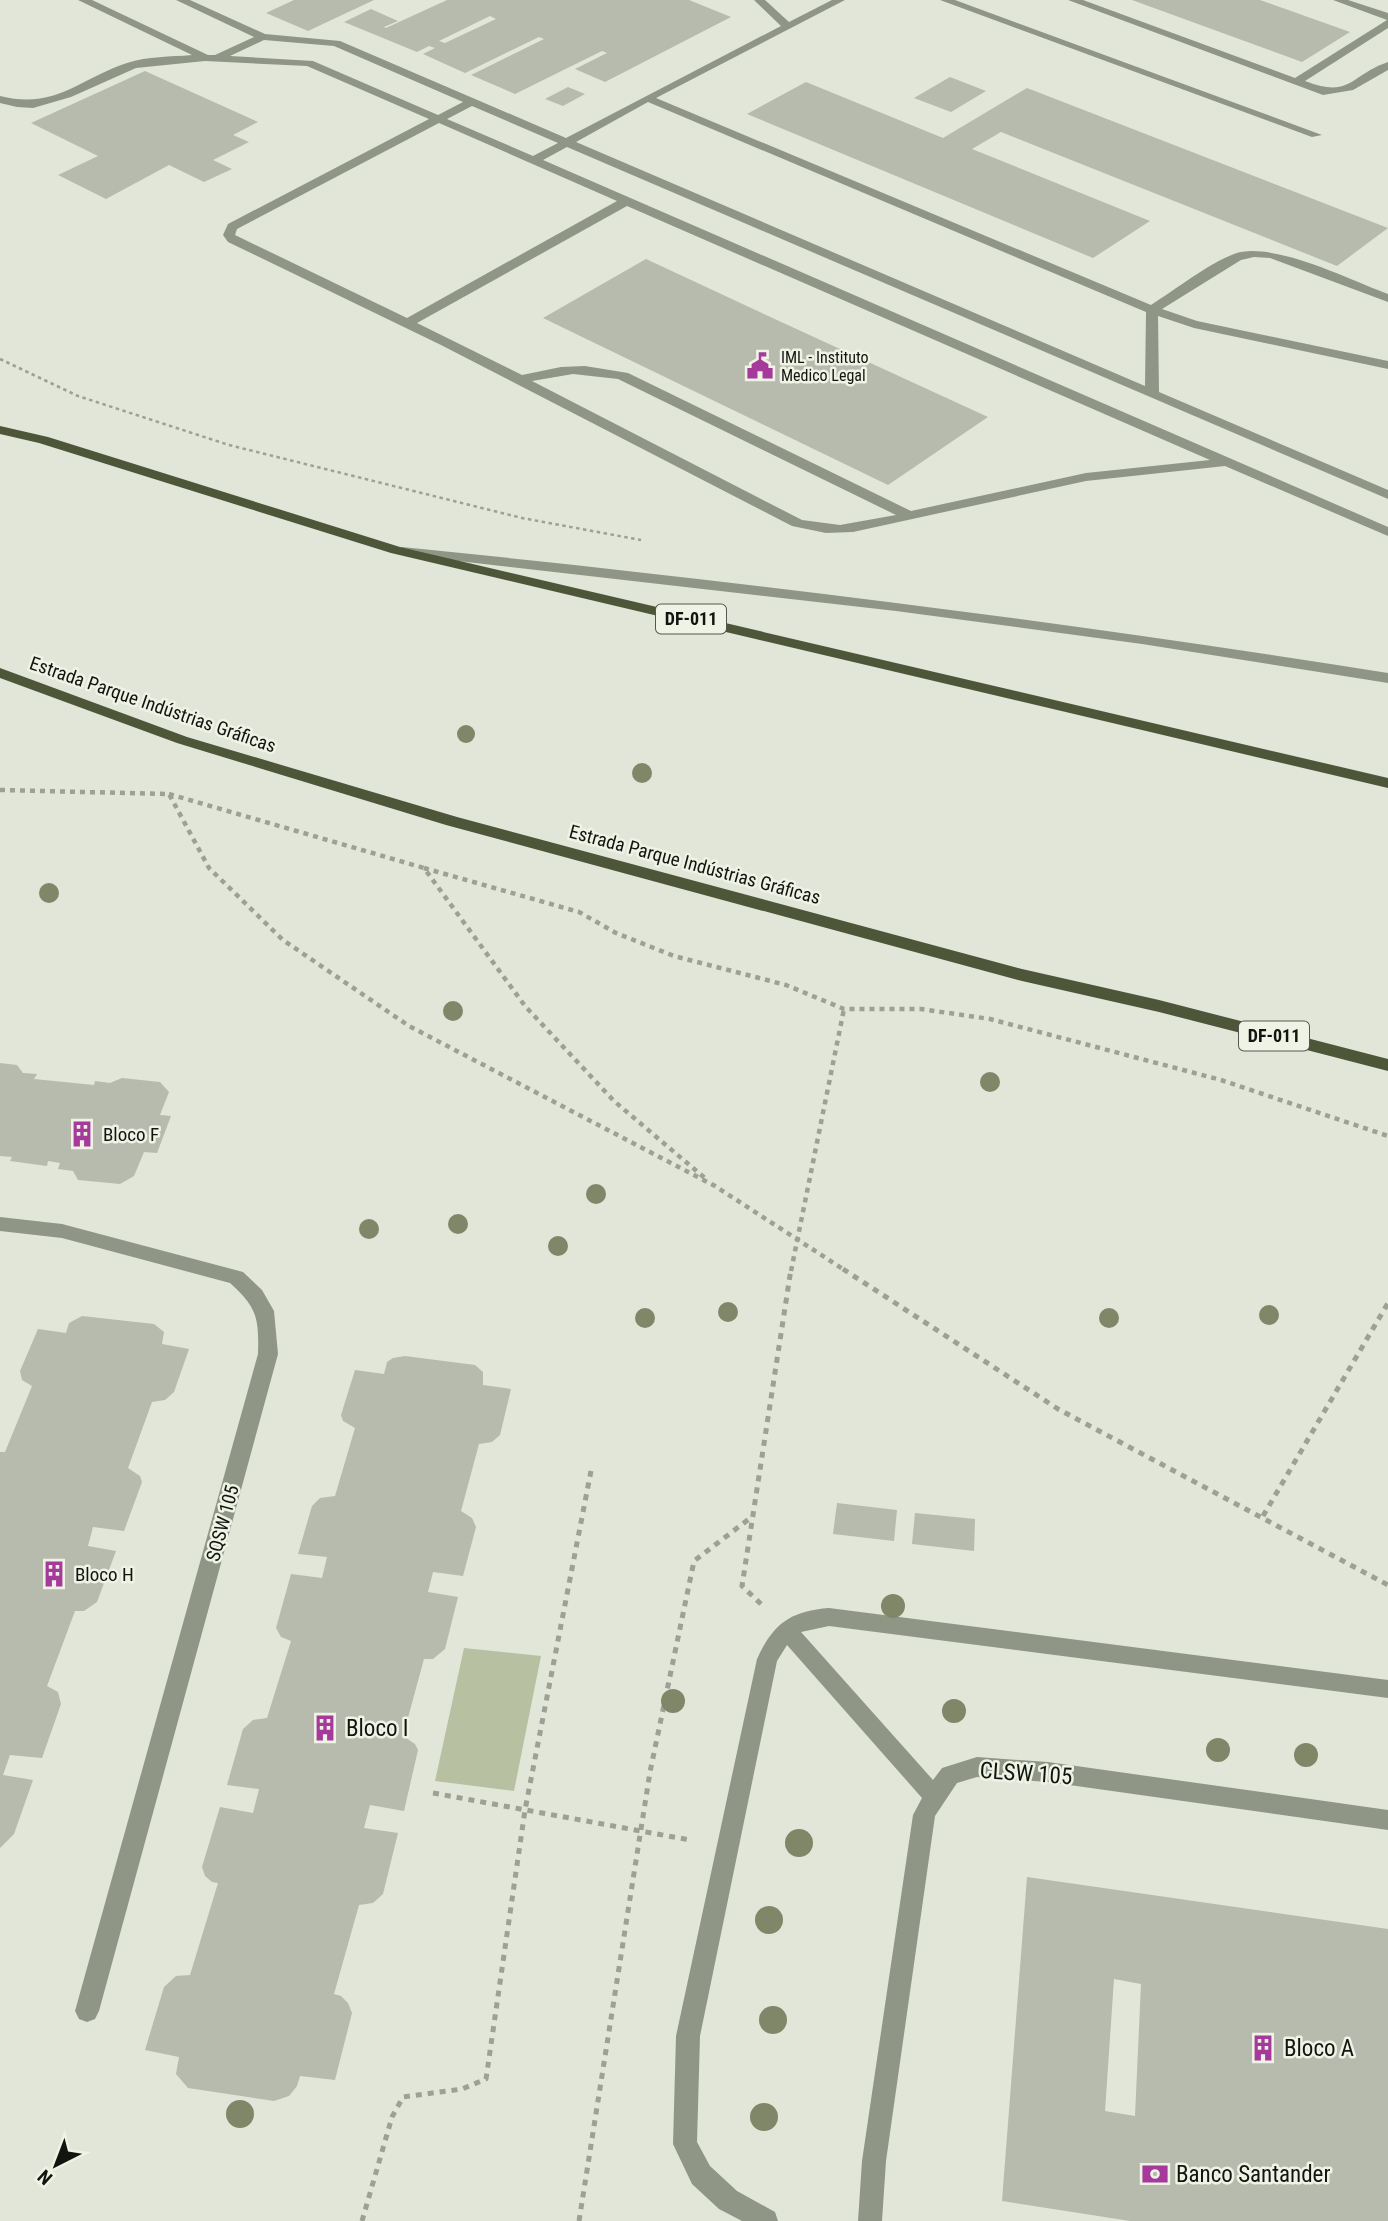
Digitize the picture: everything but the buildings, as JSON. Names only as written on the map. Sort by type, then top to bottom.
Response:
[{"type":"main road","points":[[0,419],[43,440]]},
{"type":"main road","name":"DF-011","points":[[0,430],[43,440],[396,550],[1388,783]]},
{"type":"main road","name":"Estrada Parque Indústrias Gráficas","points":[[0,673],[182,740],[452,821],[1022,975],[1159,1006],[1388,1065]]},
{"type":"street","points":[[83,0],[211,58],[263,37]]},
{"type":"street","points":[[181,0],[263,37],[336,43],[1388,495]]},
{"type":"street","points":[[759,0],[787,26]]},
{"type":"street","points":[[533,161],[647,97],[840,0]]},
{"type":"street","points":[[945,0],[1316,135]]},
{"type":"street","points":[[1073,0],[1323,92],[1335,93],[1388,65]]},
{"type":"street","points":[[1338,0],[1388,17]]},
{"type":"street","points":[[1296,82],[1388,23]]},
{"type":"street","points":[[0,99],[11,104],[30,106],[134,65],[211,58],[309,63],[1388,532]]},
{"type":"street","points":[[647,97],[1152,310],[1194,324],[1388,365]]},
{"type":"street","points":[[471,102],[229,231],[232,239],[523,379],[797,523],[827,530],[847,530],[1086,477],[1226,462]]},
{"type":"street","points":[[409,322],[627,201]]},
{"type":"street","points":[[1152,310],[1237,257],[1254,253],[1272,255],[1388,298]]},
{"type":"street","points":[[1152,310],[1152,393]]},
{"type":"street","points":[[523,379],[569,369],[589,369],[624,376],[909,516]]},
{"type":"street","points":[[396,550],[608,571],[865,603],[1195,646],[1388,678]]},
{"type":"street","name":"SQSW 105","points":[[0,1224],[62,1231],[236,1277],[258,1296],[269,1317],[268,1354],[87,2011]]},
{"type":"street","points":[[766,2221],[728,2200],[701,2175],[685,2144],[688,2036],[767,1659],[786,1629],[799,1620],[829,1617],[1388,1689]]},
{"type":"street","points":[[786,1629],[934,1796]]},
{"type":"street","name":"CLSW 105","points":[[870,2221],[874,2161],[924,1815],[950,1775],[977,1767],[1048,1772],[1388,1820]]},
{"type":"path","points":[[0,359],[78,396],[229,445],[522,518],[640,540],[652,545]]},
{"type":"path","points":[[0,790],[169,794],[579,912],[616,933],[674,956],[786,985],[844,1009],[921,1009],[990,1018],[1221,1080],[1388,1136]]},
{"type":"path","points":[[169,794],[209,868],[283,940],[409,1026],[715,1186],[1058,1409],[1388,1585]]},
{"type":"path","points":[[424,868],[525,1006],[614,1101],[715,1186]]},
{"type":"path","points":[[786,1629],[742,1586],[796,1238],[844,1009]]},
{"type":"path","points":[[1263,1516],[1388,1303]]},
{"type":"path","points":[[362,2221],[392,2118],[404,2097],[462,2089],[486,2079],[525,1810],[591,1471]]},
{"type":"path","points":[[579,2221],[650,1772],[694,1561],[753,1516]]},
{"type":"path","points":[[433,1793],[726,1848]]},
{"type":"green space","points":[[464,1648],[541,1656],[514,1791],[435,1781]]},
{"type":"place","name":"IML - Instituto Medico Legal","points":[[760,366]]},
{"type":"place","name":"Bloco F","points":[[82,1134]]},
{"type":"place","name":"Bloco H","points":[[54,1574]]},
{"type":"place","name":"Bloco I","points":[[325,1728]]},
{"type":"place","name":"Bloco A","points":[[1263,2048]]},
{"type":"place","name":"Banco Santander","points":[[1155,2174]]}]
